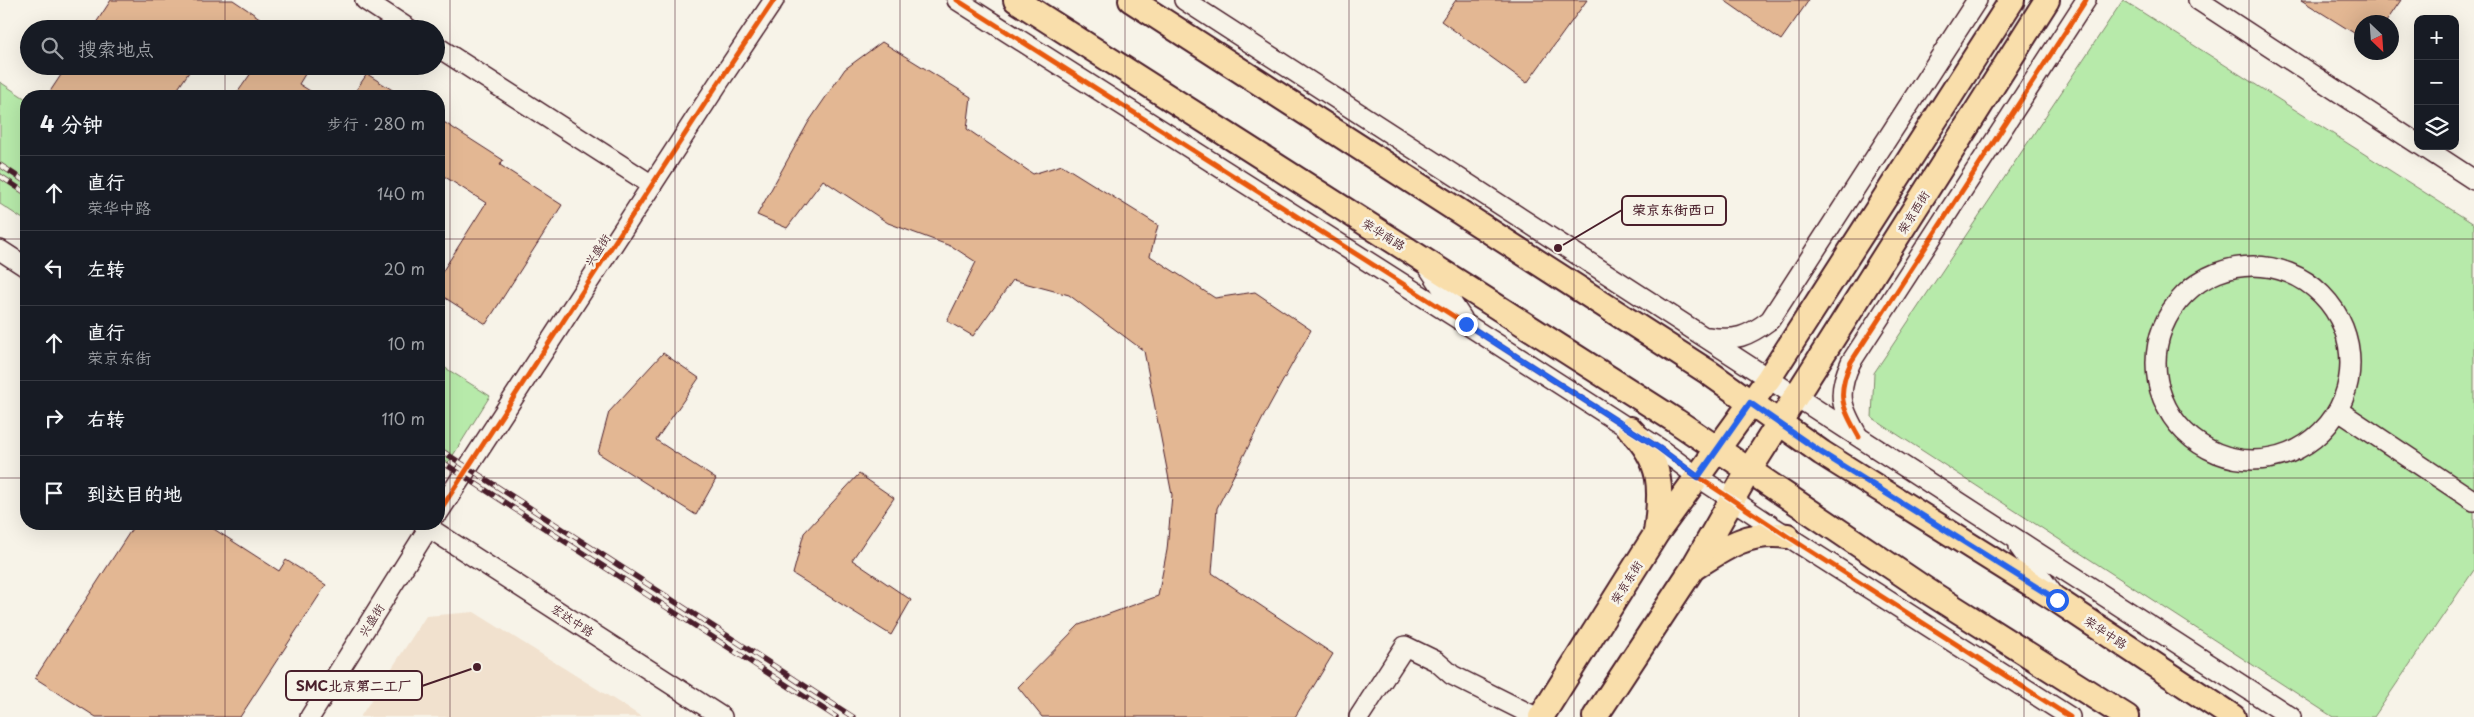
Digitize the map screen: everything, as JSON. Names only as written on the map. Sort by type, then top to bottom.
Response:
[{"type":"main road","name":"荣华南路","points":[[1016,0],[1423,259],[1748,472]]},
{"type":"main road","points":[[1137,2],[1699,366],[1750,403],[1769,378],[2012,0]]},
{"type":"main road","name":"荣京西街","points":[[1748,472],[2048,0]]},
{"type":"main road","name":"荣华中路","points":[[1750,403],[1779,424],[2057,600],[2233,717]]},
{"type":"main road","name":"荣京东街","points":[[1542,717],[1656,534],[1750,403]]},
{"type":"main road","points":[[1630,429],[1643,442],[1657,470],[1660,507],[1656,534]]},
{"type":"main road","points":[[1595,717],[1693,568],[1748,472],[1929,592],[2126,717]]},
{"type":"main road","points":[[1693,568],[1728,546],[1752,537],[1768,533],[1787,536]]},
{"type":"street","points":[[365,0],[395,20]]},
{"type":"street","name":"兴盛街","points":[[445,501],[774,0]]},
{"type":"street","points":[[957,0],[1630,429],[1787,536],[2070,717]]},
{"type":"street","points":[[1184,0],[2291,717]]},
{"type":"street","points":[[1705,337],[1738,339],[1756,331],[1770,320],[1977,0]]},
{"type":"street","points":[[1859,437],[1849,420],[1842,395],[1842,381],[1851,362],[2086,0]]},
{"type":"street","points":[[2198,0],[2414,141]]},
{"type":"street","points":[[445,52],[652,185]]},
{"type":"street","points":[[2428,150],[2474,180]]},
{"type":"street","points":[[0,250],[20,263]]},
{"type":"street","points":[[1423,259],[1466,324]]},
{"type":"street","points":[[2264,266],[2295,274],[2322,292],[2341,318],[2350,349],[2350,381],[2339,411],[2318,436],[2290,454],[2259,461],[2226,458],[2197,444],[2174,421],[2159,392],[2155,360],[2161,329],[2178,300],[2202,279],[2232,267],[2264,266]]},
{"type":"street","points":[[2339,411],[2474,501]]},
{"type":"street","name":"兴盛街","points":[[310,717],[426,530]]},
{"type":"street","name":"宏达中路","points":[[443,530],[722,717]]},
{"type":"street","points":[[2012,537],[2057,600]]},
{"type":"street","points":[[1359,717],[1405,646],[1436,661],[1452,675],[1536,717]]},
{"type":"shaded area","points":[[474,612],[642,717],[360,717],[426,616]]},
{"type":"green space","points":[[2123,0],[2474,224],[2474,570],[2374,717],[2333,717],[1872,418],[1874,373]]},
{"type":"green space","points":[[0,82],[20,95],[20,217],[0,204]]},
{"type":"green space","points":[[445,368],[490,396],[445,468]]},
{"type":"building","points":[[111,0],[233,0],[263,20],[98,20]]},
{"type":"building","points":[[1456,0],[1587,0],[1527,83],[1441,21]]},
{"type":"building","points":[[1724,0],[1809,0],[1781,40]]},
{"type":"building","points":[[2301,0],[2401,0],[2391,15],[2354,15],[2354,33]]},
{"type":"building","points":[[882,42],[971,97],[967,129],[1033,174],[1062,165],[1158,225],[1150,256],[1215,298],[1255,292],[1311,330],[1269,406],[1217,508],[1212,573],[1333,654],[1295,717],[1042,717],[1018,687],[1079,625],[1158,596],[1167,550],[1172,495],[1144,351],[1069,295],[1013,280],[973,336],[947,321],[976,262],[953,247],[888,223],[823,180],[787,228],[757,215],[808,123],[845,69]]},
{"type":"building","points":[[61,75],[187,75],[177,90],[51,90]]},
{"type":"building","points":[[250,75],[304,75],[299,84],[308,90],[239,90]]},
{"type":"building","points":[[366,75],[369,75],[392,90],[356,90]]},
{"type":"building","points":[[445,123],[503,160],[500,165],[562,205],[486,324],[445,298],[445,268],[486,203],[445,177]]},
{"type":"building","points":[[663,353],[699,378],[656,440],[716,479],[696,515],[598,453],[609,412]]},
{"type":"building","points":[[859,474],[894,498],[852,560],[911,600],[891,635],[793,574],[804,533]]},
{"type":"building","points":[[131,530],[215,530],[279,571],[286,560],[326,585],[240,717],[96,717],[35,678]]},
{"type":"railway","points":[[0,165],[20,178]]},
{"type":"railway","points":[[0,176],[20,189]]},
{"type":"railway","points":[[445,453],[853,717]]},
{"type":"railway","points":[[445,464],[836,717]]},
{"type":"cycle path","points":[[445,503],[774,0]]},
{"type":"cycle path","points":[[957,0],[1659,448],[1698,477],[1787,536],[2070,717]]},
{"type":"cycle path","points":[[1859,437],[1848,417],[1842,392],[1846,373],[1851,362],[2086,0]]},
{"type":"place","name":"荣京东街西口","points":[[1558,248]]},
{"type":"place","name":"SMC北京第二工厂","points":[[477,667]]},
{"type":"route","points":[[1466,324],[1659,448],[1698,477],[1750,403],[1822,453],[2057,600]]}]
